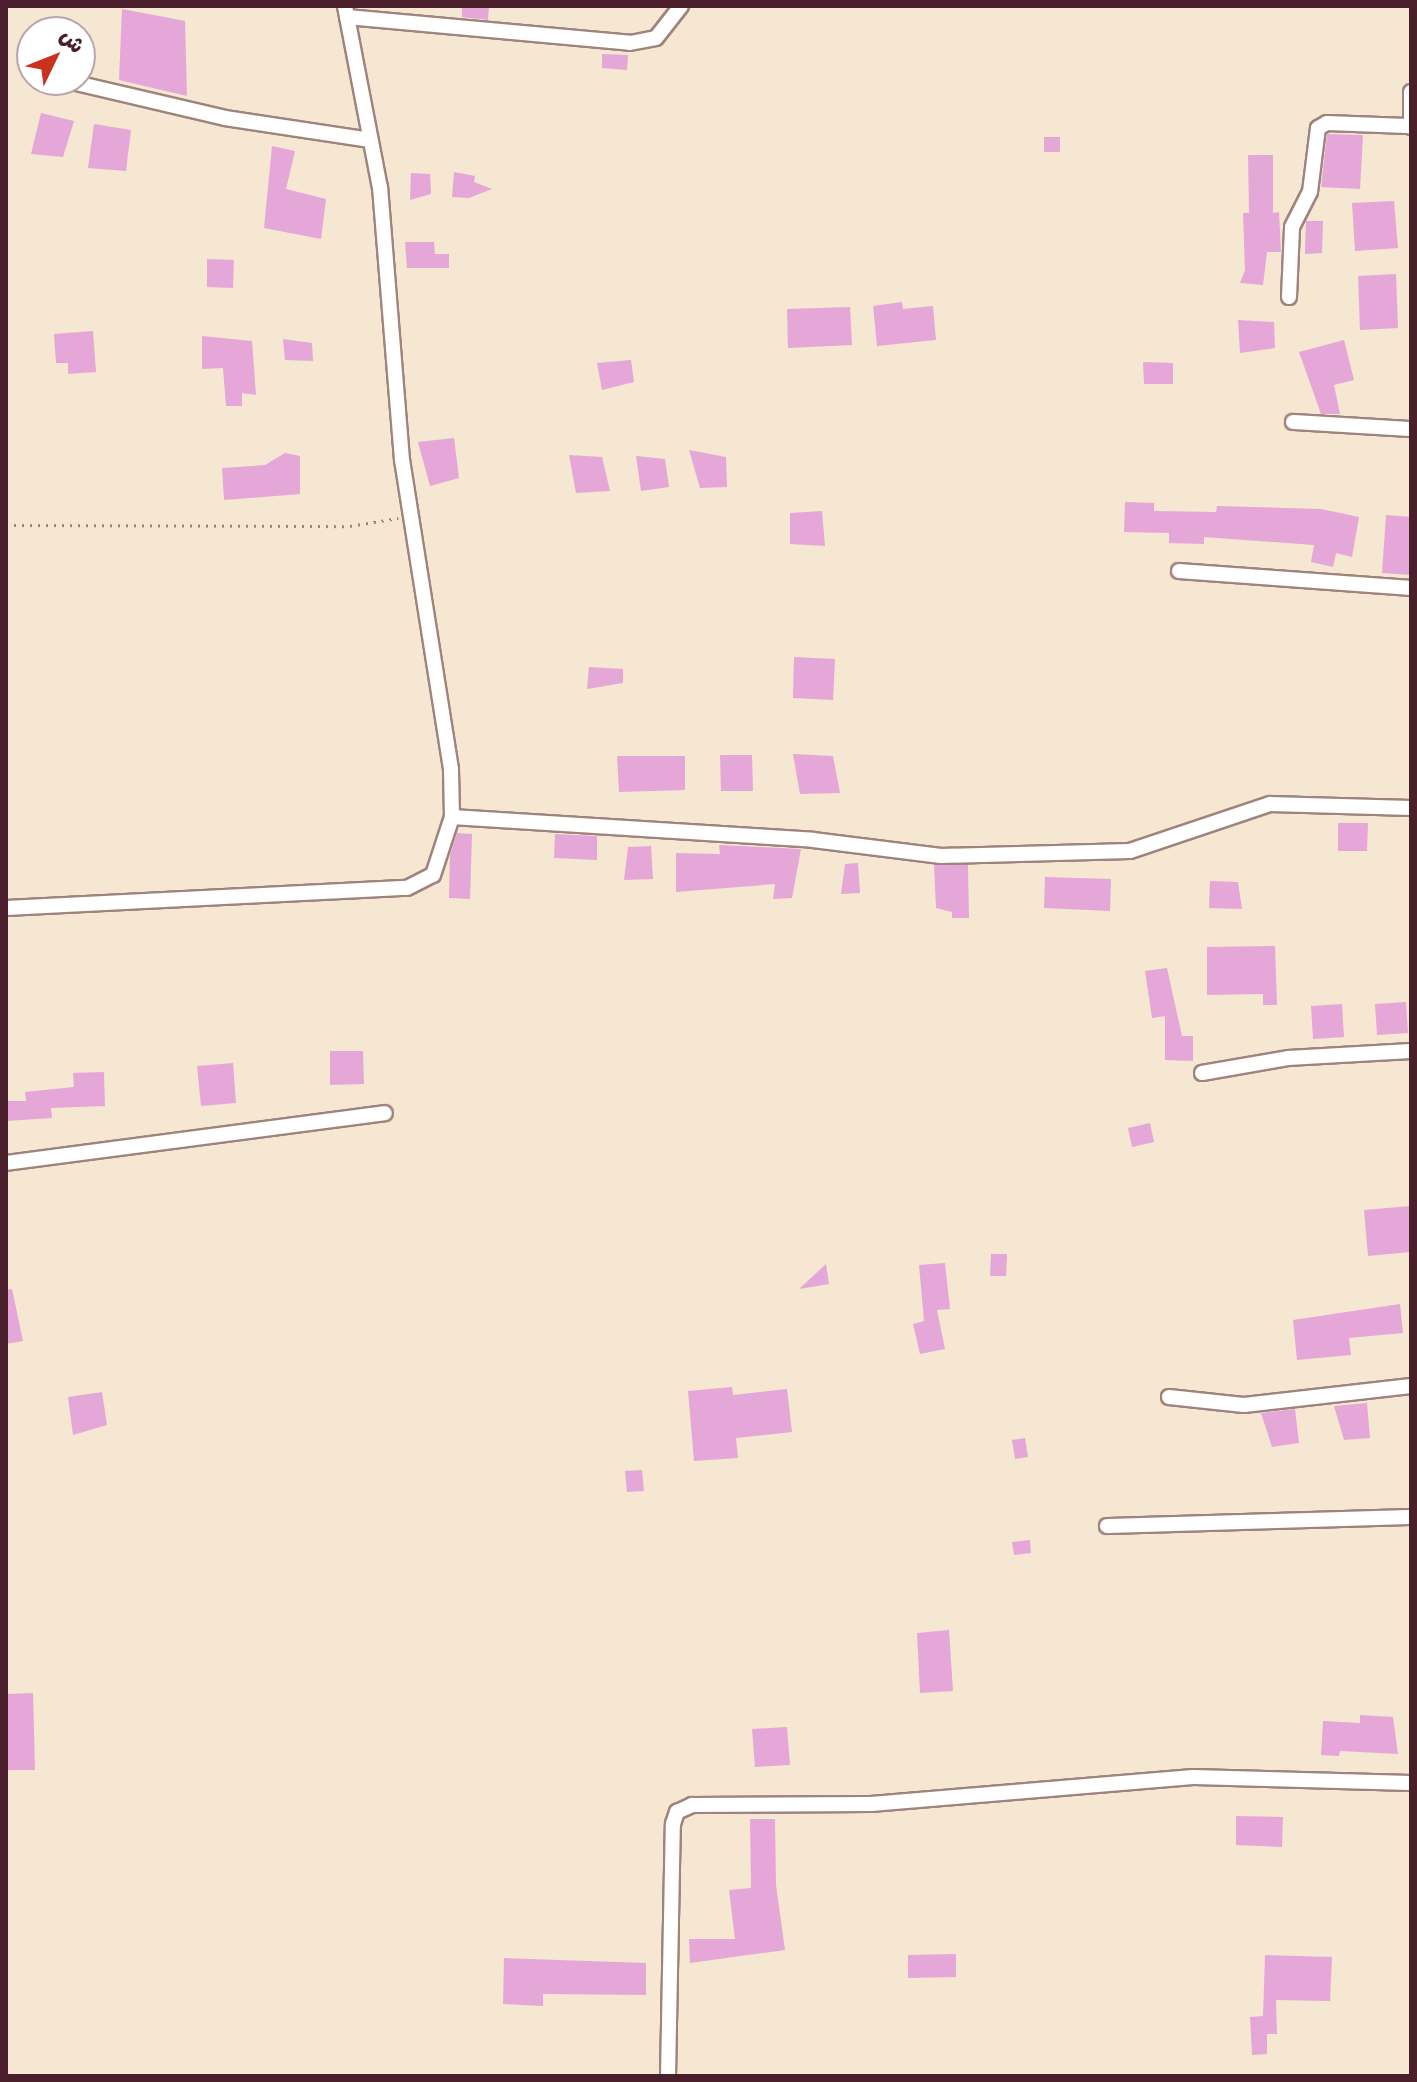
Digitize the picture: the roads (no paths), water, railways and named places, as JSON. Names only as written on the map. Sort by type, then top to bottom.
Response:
[{"type":"street","points":[[6,908],[407,888],[433,875],[452,817],[451,769],[410,516],[389,338],[380,188],[346,12],[630,43],[656,38],[681,6]]},
{"type":"street","points":[[96,88],[225,118],[370,140]]},
{"type":"street","points":[[1289,297],[1292,227],[1310,192],[1318,128],[1327,123],[1409,127],[1411,92]]},
{"type":"street","points":[[1293,422],[1411,429]]},
{"type":"street","points":[[1179,571],[1411,588]]},
{"type":"street","points":[[452,817],[783,837],[941,856],[1130,851],[1270,804],[1411,808]]},
{"type":"street","points":[[1202,1073],[1288,1058],[1411,1051]]},
{"type":"street","points":[[6,1163],[385,1113]]},
{"type":"street","points":[[1169,1397],[1244,1405],[1411,1386]]},
{"type":"street","points":[[1107,1526],[1411,1517]]},
{"type":"street","points":[[668,2076],[673,1824],[677,1812],[692,1805],[871,1804],[1193,1777],[1411,1783]]}]
